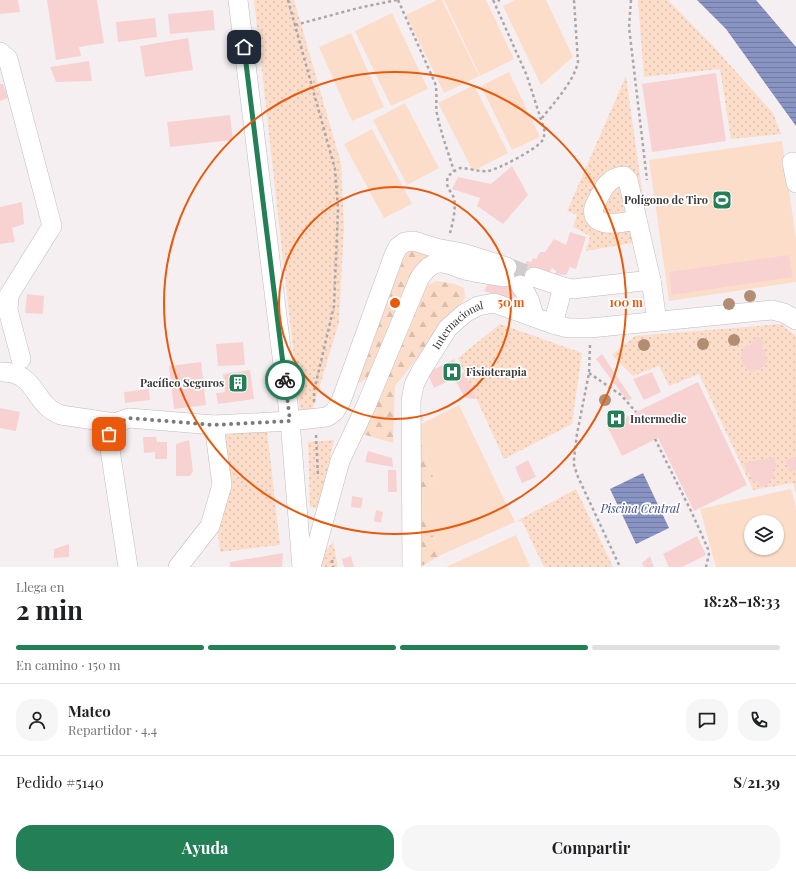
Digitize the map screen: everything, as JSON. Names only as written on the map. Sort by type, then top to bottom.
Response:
[{"type":"street","points":[[238,0],[290,421],[302,567]]},
{"type":"street","points":[[0,52],[8,58],[52,226],[9,295],[8,310],[21,359]]},
{"type":"street","points":[[792,162],[796,183]]},
{"type":"street","points":[[637,220],[642,247],[651,280],[657,321]]},
{"type":"street","points":[[128,567],[109,443],[111,428],[115,424],[129,418],[214,425],[290,421],[327,417],[335,411],[341,401],[394,255],[398,247],[406,242],[414,241],[433,253],[445,263],[464,270],[516,277],[573,289],[651,280]]},
{"type":"street","points":[[311,567],[340,461],[366,406],[419,279],[426,269],[433,253]]},
{"type":"street","points":[[516,277],[531,301],[534,317]]},
{"type":"street","points":[[553,324],[563,287]]},
{"type":"street","name":"Internacional","points":[[412,567],[411,401],[414,385],[448,328],[465,313],[478,306],[494,303],[568,328],[590,328],[772,310],[784,313],[796,320]]},
{"type":"street","points":[[0,372],[15,373],[26,380],[43,403],[54,413],[115,424]]},
{"type":"street","points":[[178,567],[210,526],[222,485],[214,425]]},
{"type":"path","points":[[288,0],[335,169],[338,209],[334,306],[314,391],[318,481]]},
{"type":"path","points":[[295,25],[358,8],[398,0],[435,83],[437,93],[436,111],[454,171]]},
{"type":"path","points":[[433,253],[450,233],[454,200],[453,194],[446,184],[447,179],[454,171],[460,168],[481,171],[490,170],[519,157],[537,146],[543,140],[545,132],[527,76],[494,1],[500,0]]},
{"type":"path","points":[[541,118],[564,89],[577,67],[578,62],[574,0]]},
{"type":"path","points":[[631,0],[629,27],[647,183]]},
{"type":"path","points":[[590,328],[589,372],[577,434],[574,465],[578,477],[620,567]]},
{"type":"path","points":[[589,372],[621,395],[636,412]]},
{"type":"path","points":[[655,440],[692,513],[708,549],[709,554],[706,567]]},
{"type":"path","points":[[330,553],[333,567]]},
{"type":"green space","points":[[254,0],[294,0],[341,163],[344,226],[339,322],[312,412],[300,411]]},
{"type":"green space","points":[[437,0],[442,0],[479,76],[444,93],[406,15]]},
{"type":"green space","points":[[444,0],[486,0],[514,59],[480,76]]},
{"type":"green space","points":[[515,0],[546,0],[573,57],[541,85],[503,6]]},
{"type":"green space","points":[[638,0],[668,0],[714,47],[773,113],[781,134],[731,139],[720,69],[644,77]]},
{"type":"green space","points":[[392,13],[428,89],[391,106],[355,31]]},
{"type":"green space","points":[[351,33],[384,107],[352,121],[319,47]]},
{"type":"green space","points":[[509,72],[540,137],[512,150],[481,86]]},
{"type":"green space","points":[[626,76],[649,240],[586,251],[590,236],[573,227],[577,215],[567,211]]},
{"type":"green space","points":[[474,85],[508,153],[473,171],[438,103]]},
{"type":"green space","points":[[405,103],[439,168],[407,185],[373,120]]},
{"type":"green space","points":[[372,129],[412,204],[384,218],[344,144]]},
{"type":"green space","name":"Polígono de Tiro","points":[[782,141],[796,239],[796,282],[669,301],[649,160]]},
{"type":"green space","points":[[415,251],[428,254],[371,377],[358,383],[404,257],[408,252]]},
{"type":"green space","points":[[437,281],[455,284],[464,288],[465,298],[395,386],[393,443],[359,433],[427,285]]},
{"type":"green space","points":[[500,324],[582,353],[572,424],[504,459],[458,358]]},
{"type":"green space","points":[[781,324],[796,336],[796,494],[793,483],[753,490],[699,374],[669,386],[659,366],[633,376],[612,355],[635,336]]},
{"type":"green space","points":[[416,404],[424,419],[415,427],[435,482],[415,493],[441,555],[420,567],[415,557],[413,405]]},
{"type":"green space","points":[[459,405],[515,522],[441,555],[415,493],[435,482],[415,427]]},
{"type":"green space","points":[[267,430],[280,545],[220,552],[207,437]]},
{"type":"green space","points":[[334,440],[319,508],[310,507],[308,442]]},
{"type":"green space","points":[[576,489],[613,567],[544,567],[522,521],[515,522]]},
{"type":"green space","points":[[791,489],[796,507],[796,567],[716,567],[700,509]]},
{"type":"green space","points":[[516,535],[530,567],[446,567]]},
{"type":"green space","points":[[333,542],[338,567],[316,567],[316,563]]},
{"type":"water","points":[[697,0],[756,0],[796,47],[796,126],[726,29]]},
{"type":"water","name":"Piscina Central","points":[[643,473],[669,528],[636,544],[610,489]]},
{"type":"building","points":[[0,0],[18,0],[20,12],[0,14]]},
{"type":"building","points":[[47,0],[97,0],[104,43],[79,47],[81,56],[56,60]]},
{"type":"building","points":[[213,10],[215,30],[170,34],[168,14]]},
{"type":"building","points":[[155,18],[157,37],[118,42],[116,22]]},
{"type":"building","points":[[188,38],[193,70],[145,77],[140,46]]},
{"type":"building","points":[[89,61],[92,81],[56,82],[50,67]]},
{"type":"building","points":[[716,73],[726,141],[652,152],[642,84]]},
{"type":"building","points":[[0,84],[3,84],[8,98],[0,101]]},
{"type":"building","points":[[230,115],[233,140],[170,147],[167,122]]},
{"type":"building","points":[[512,166],[528,195],[503,224],[477,206],[480,198],[452,189],[458,177],[491,184]]},
{"type":"building","points":[[22,202],[24,224],[12,228],[15,242],[0,244],[0,207]]},
{"type":"building","points":[[570,232],[586,237],[576,269],[570,267],[566,275],[555,274],[556,271],[552,268],[545,280],[522,279],[513,301],[484,291],[490,281],[508,270],[517,269],[519,264],[525,265],[527,261],[531,262],[533,258],[536,259],[540,252],[545,252],[554,239],[566,245]]},
{"type":"building","points":[[789,255],[793,277],[672,295],[669,272]]},
{"type":"building","points":[[27,294],[44,296],[43,314],[25,313]]},
{"type":"building","points":[[757,336],[764,342],[762,348],[766,351],[765,356],[768,361],[761,369],[751,372],[742,364],[742,351],[745,345],[749,346]]},
{"type":"building","points":[[243,342],[245,365],[218,366],[216,344]]},
{"type":"building","points":[[602,354],[632,399],[626,399],[596,359]]},
{"type":"building","points":[[454,359],[460,375],[464,372],[477,399],[465,398],[454,378],[434,388],[427,373]]},
{"type":"building","points":[[201,362],[206,405],[174,409],[169,366]]},
{"type":"building","name":"Pacífico Seguros","points":[[250,370],[254,399],[218,404],[216,393],[225,392],[223,374]]},
{"type":"building","points":[[652,372],[661,392],[644,400],[633,379]]},
{"type":"building","points":[[698,382],[747,485],[694,511],[658,438],[622,456],[607,426]]},
{"type":"building","points":[[149,389],[150,400],[125,403],[124,392]]},
{"type":"building","points":[[0,408],[20,412],[16,431],[0,428]]},
{"type":"building","points":[[143,437],[156,437],[157,442],[167,442],[167,459],[155,459],[155,452],[144,453]]},
{"type":"building","points":[[189,440],[193,471],[190,476],[176,476],[176,444]]},
{"type":"building","points":[[368,451],[392,458],[393,467],[365,462]]},
{"type":"building","points":[[774,457],[777,468],[773,470],[775,476],[767,485],[760,487],[758,481],[752,482],[750,473],[747,472],[744,463]]},
{"type":"building","points":[[796,457],[796,470],[789,472],[786,460]]},
{"type":"building","points":[[528,460],[536,477],[522,483],[515,467]]},
{"type":"building","points":[[388,470],[396,470],[397,492],[388,492]]},
{"type":"building","points":[[352,496],[363,498],[361,508],[351,507]]},
{"type":"building","points":[[376,510],[383,512],[381,523],[374,521]]},
{"type":"building","points":[[697,536],[706,555],[682,567],[669,567],[663,554]]},
{"type":"building","points":[[69,544],[69,557],[54,558],[54,549]]},
{"type":"building","points":[[283,553],[282,567],[230,567],[230,562]]},
{"type":"building","points":[[351,556],[354,567],[344,567],[342,559]]},
{"type":"building","points":[[650,556],[654,567],[644,567],[642,563]]},
{"type":"tunnel","points":[[507,267],[534,277]]},
{"type":"way so far","points":[[109,434],[111,428],[115,424],[129,418],[214,425],[290,421],[285,380]]},
{"type":"place","name":"Polígono de Tiro","points":[[722,200]]},
{"type":"place","name":"Fisioterapia","points":[[452,372]]},
{"type":"place","name":"Pacífico Seguros","points":[[238,383]]},
{"type":"place","name":"Intermedic","points":[[616,419]]},
{"type":"route","points":[[244,47],[285,380]]}]
